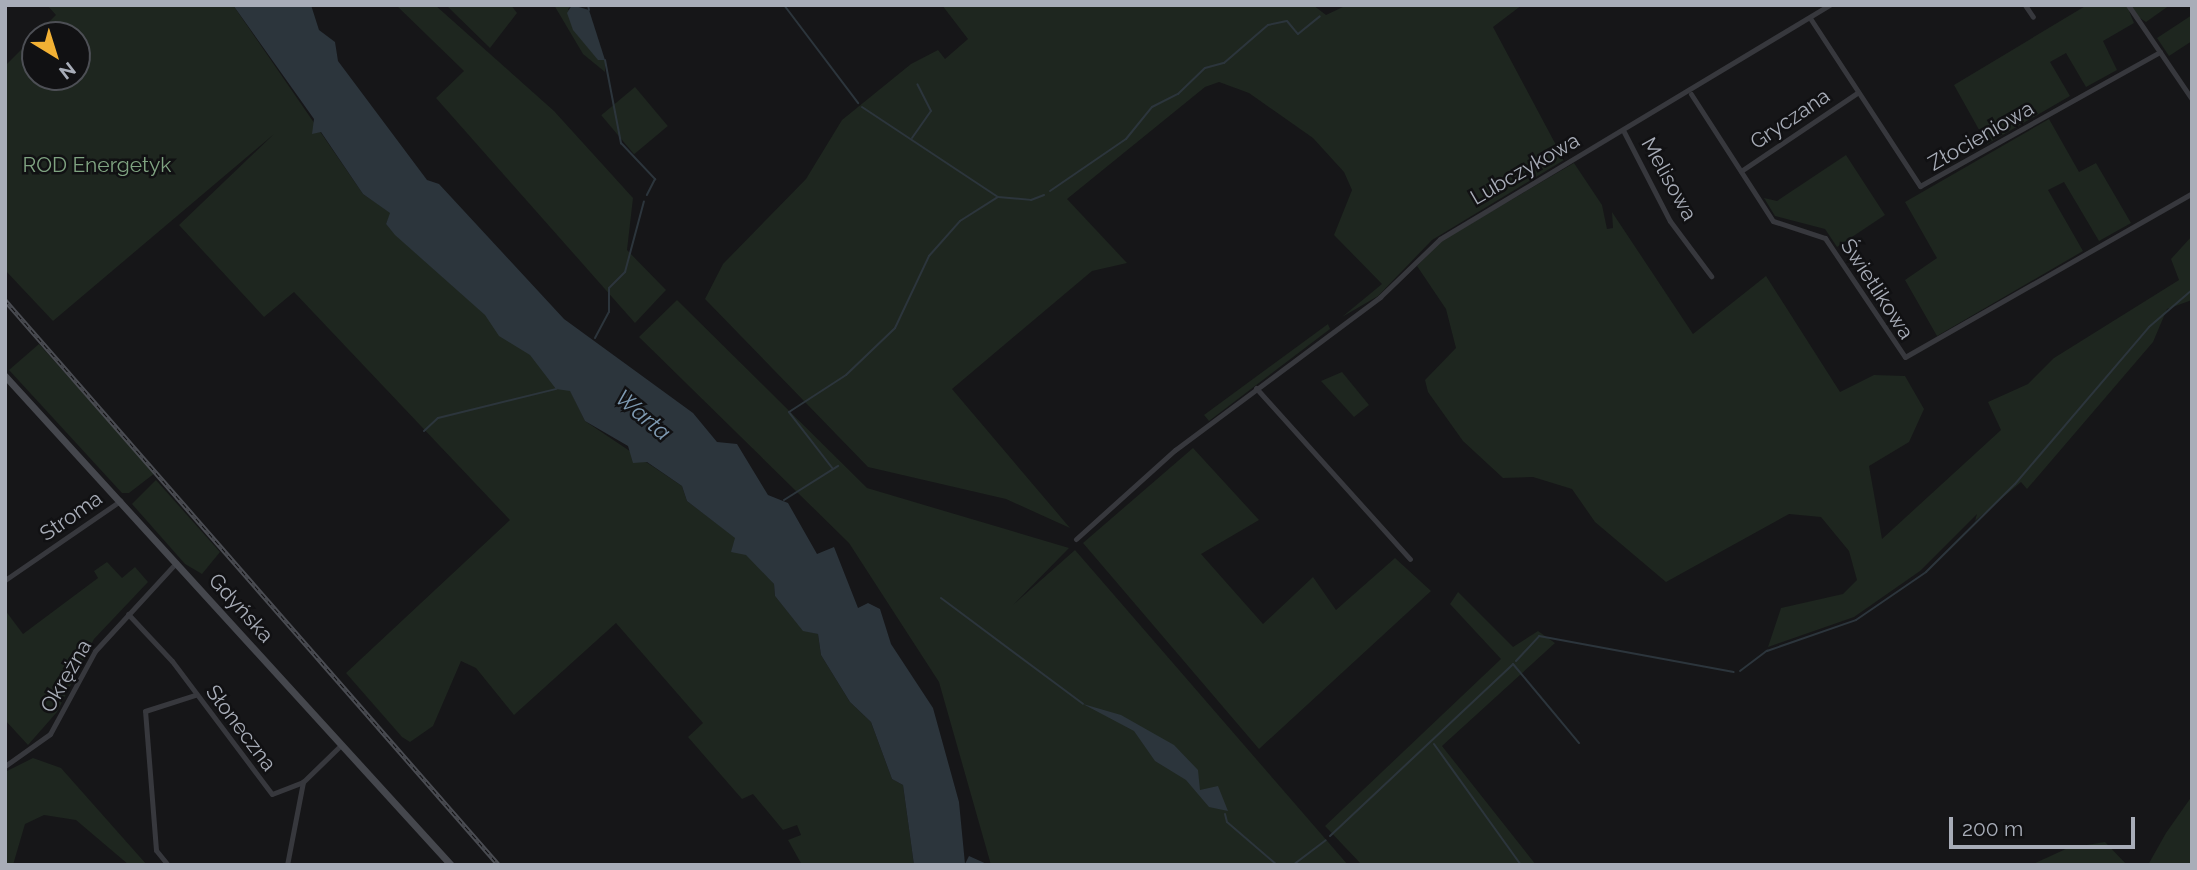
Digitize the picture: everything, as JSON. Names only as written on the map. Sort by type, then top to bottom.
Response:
[{"type":"main road","name":"Gdyńska","points":[[5,376],[451,865]]},
{"type":"street","name":"Lubczykowa","points":[[1076,539],[1175,450],[1380,297],[1440,239],[1691,94],[1830,5]]},
{"type":"street","points":[[2025,5],[2033,17]]},
{"type":"street","points":[[2128,5],[2192,99]]},
{"type":"street","name":"Złocieniowa","points":[[1810,18],[1920,186],[2160,52]]},
{"type":"street","name":"Gryczana","points":[[1741,171],[1857,93]]},
{"type":"street","name":"Świetlikowa","points":[[1691,94],[1773,220],[1825,238],[1905,357],[2192,193]]},
{"type":"street","name":"Melisowa","points":[[1624,132],[1670,221],[1711,276]]},
{"type":"street","points":[[1256,388],[1410,559]]},
{"type":"street","name":"Stroma","points":[[5,580],[120,501]]},
{"type":"street","name":"Okrężna","points":[[5,766],[50,734],[90,659],[176,563]]},
{"type":"street","name":"Słoneczna","points":[[128,614],[195,695],[267,790],[278,794],[303,782],[341,745]]},
{"type":"street","points":[[167,865],[156,850],[145,710],[195,695]]},
{"type":"street","points":[[287,865],[303,782]]},
{"type":"green space","name":"ROD Energetyk","points":[[47,5],[233,5],[363,194],[391,213],[386,224],[395,234],[570,390],[585,421],[682,486],[687,501],[736,538],[774,584],[775,596],[803,630],[818,634],[821,655],[850,702],[871,722],[892,779],[903,785],[914,865],[802,865],[788,840],[801,835],[797,825],[783,830],[753,794],[742,799],[688,737],[703,723],[616,623],[514,715],[476,668],[461,661],[433,726],[410,742],[402,737],[346,673],[510,520],[294,292],[264,317],[179,225],[274,134],[53,321],[5,270],[5,66],[21,50],[21,91],[91,91],[91,21],[50,21],[56,15]]},
{"type":"green space","points":[[396,5],[435,5],[554,111],[633,198],[627,250],[666,290],[635,323],[436,98],[464,71]]},
{"type":"green space","points":[[446,5],[511,5],[517,13],[490,48]]},
{"type":"green space","points":[[554,5],[572,5],[568,9],[605,60],[605,72],[583,54]]},
{"type":"green space","points":[[942,5],[1313,5],[1326,15],[1347,5],[1522,5],[1493,27],[1564,160],[1432,240],[1378,296],[1342,317],[1382,284],[1334,235],[1352,190],[1344,172],[1313,138],[1249,93],[1219,82],[1205,87],[1067,199],[1127,263],[1092,271],[952,389],[1070,528],[1006,499],[868,467],[705,299],[723,264],[806,179],[842,120],[911,64],[938,50],[945,59],[968,39]]},
{"type":"green space","points":[[2087,5],[2170,5],[2146,22],[2129,11],[2134,23],[2103,41],[2117,70],[2086,87],[2066,53],[2050,62],[2070,96],[1987,144],[1954,85]]},
{"type":"green space","points":[[2192,15],[2192,41],[2169,56],[2157,38]]},
{"type":"green space","points":[[635,87],[668,126],[634,154],[601,115]]},
{"type":"green space","points":[[2049,119],[2079,172],[2096,163],[2131,223],[2099,241],[2064,182],[2048,190],[2083,251],[1937,336],[1905,280],[1937,258],[1905,202]]},
{"type":"green space","points":[[1846,155],[1885,215],[1837,247],[1825,229],[1775,216],[1764,198],[1777,201]]},
{"type":"green space","points":[[1574,163],[1602,205],[1607,229],[1613,228],[1612,212],[1693,334],[1766,276],[1840,392],[1874,375],[1905,376],[1924,409],[1909,442],[1869,466],[1882,539],[2001,430],[1988,402],[2028,384],[2054,358],[2179,280],[2171,259],[2192,236],[2192,300],[2167,309],[2153,342],[2027,489],[2021,482],[1975,521],[1977,514],[1920,571],[1854,617],[1768,647],[1781,608],[1843,594],[1857,580],[1849,551],[1821,517],[1789,514],[1666,582],[1595,522],[1572,489],[1533,477],[1503,478],[1463,441],[1428,392],[1425,380],[1456,348],[1446,309],[1417,266],[1441,241]]},
{"type":"green space","points":[[677,300],[867,488],[1069,548],[1013,605],[1075,550],[1348,865],[991,865],[939,682],[849,543],[639,337]]},
{"type":"green space","points":[[1328,324],[1330,329],[1209,421],[1204,415]]},
{"type":"green space","points":[[39,344],[155,473],[129,493],[122,493],[9,370]]},
{"type":"green space","points":[[1342,372],[1369,405],[1354,417],[1321,381]]},
{"type":"green space","points":[[1193,448],[1259,520],[1201,554],[1263,624],[1313,577],[1336,610],[1395,558],[1431,591],[1259,749],[1083,543]]},
{"type":"green space","points":[[156,480],[220,552],[202,574],[185,564],[132,504]]},
{"type":"green space","points":[[107,562],[122,578],[135,567],[148,582],[94,639],[57,712],[28,745],[5,720],[5,610],[23,634],[98,578],[94,571]]},
{"type":"green space","points":[[1458,592],[1513,647],[1538,631],[1555,643],[1442,746],[1536,865],[1362,865],[1325,826],[1501,659],[1450,604]]},
{"type":"green space","points":[[33,758],[61,768],[147,865],[129,865],[76,820],[44,815],[25,824],[13,865],[5,865],[5,772]]},
{"type":"green space","points":[[2192,796],[2192,865],[2148,865],[2166,833]]},
{"type":"green space","points":[[2105,842],[2127,865],[2031,865],[2068,848]]},
{"type":"water","name":"Warta","points":[[233,5],[311,5],[319,30],[335,42],[338,61],[427,180],[439,184],[564,319],[693,413],[717,442],[737,444],[768,495],[788,503],[817,554],[834,547],[858,608],[868,603],[880,609],[891,644],[933,708],[959,802],[965,864],[969,856],[989,865],[914,865],[903,785],[892,779],[871,722],[850,702],[821,655],[818,634],[803,631],[775,596],[774,584],[746,555],[731,552],[735,538],[687,501],[682,486],[647,462],[633,463],[628,446],[585,421],[570,391],[556,389],[530,355],[499,336],[485,315],[395,235],[386,224],[390,213],[363,194],[321,132],[312,134],[314,119]]},
{"type":"water","points":[[572,5],[589,10],[605,60],[598,60],[573,30],[567,13]]},
{"type":"water","points":[[1083,704],[1121,715],[1174,745],[1198,770],[1200,790],[1218,786],[1228,811],[1209,807],[1186,780],[1155,761],[1134,731]]},
{"type":"waterway","points":[[588,5],[589,10]]},
{"type":"waterway","points":[[784,5],[858,103]]},
{"type":"waterway","points":[[1050,191],[1126,139],[1152,107],[1178,94],[1205,68],[1224,63],[1268,25],[1287,21],[1298,34],[1320,16]]},
{"type":"waterway","points":[[605,60],[621,143],[655,179],[647,195]]},
{"type":"waterway","points":[[912,138],[931,111],[917,84]]},
{"type":"waterway","points":[[862,107],[998,197],[1031,200],[1044,195]]},
{"type":"waterway","points":[[833,469],[789,412],[846,375],[895,328],[929,256],[960,221],[998,197]]},
{"type":"waterway","points":[[595,338],[609,312],[609,288],[625,272],[644,201]]},
{"type":"waterway","points":[[1740,671],[1767,651],[1856,620],[1926,572],[2015,484],[2149,327],[2192,290]]},
{"type":"waterway","points":[[424,431],[438,418],[556,389]]},
{"type":"waterway","points":[[784,500],[838,466]]},
{"type":"waterway","points":[[941,598],[1083,704]]},
{"type":"waterway","points":[[1516,661],[1539,636],[1734,672]]},
{"type":"waterway","points":[[1330,836],[1513,664],[1579,743]]},
{"type":"waterway","points":[[1434,744],[1521,865]]},
{"type":"waterway","points":[[1225,814],[1227,822],[1277,865]]},
{"type":"waterway","points":[[1293,865],[1326,840]]},
{"type":"railway","points":[[5,300],[499,865]]}]
